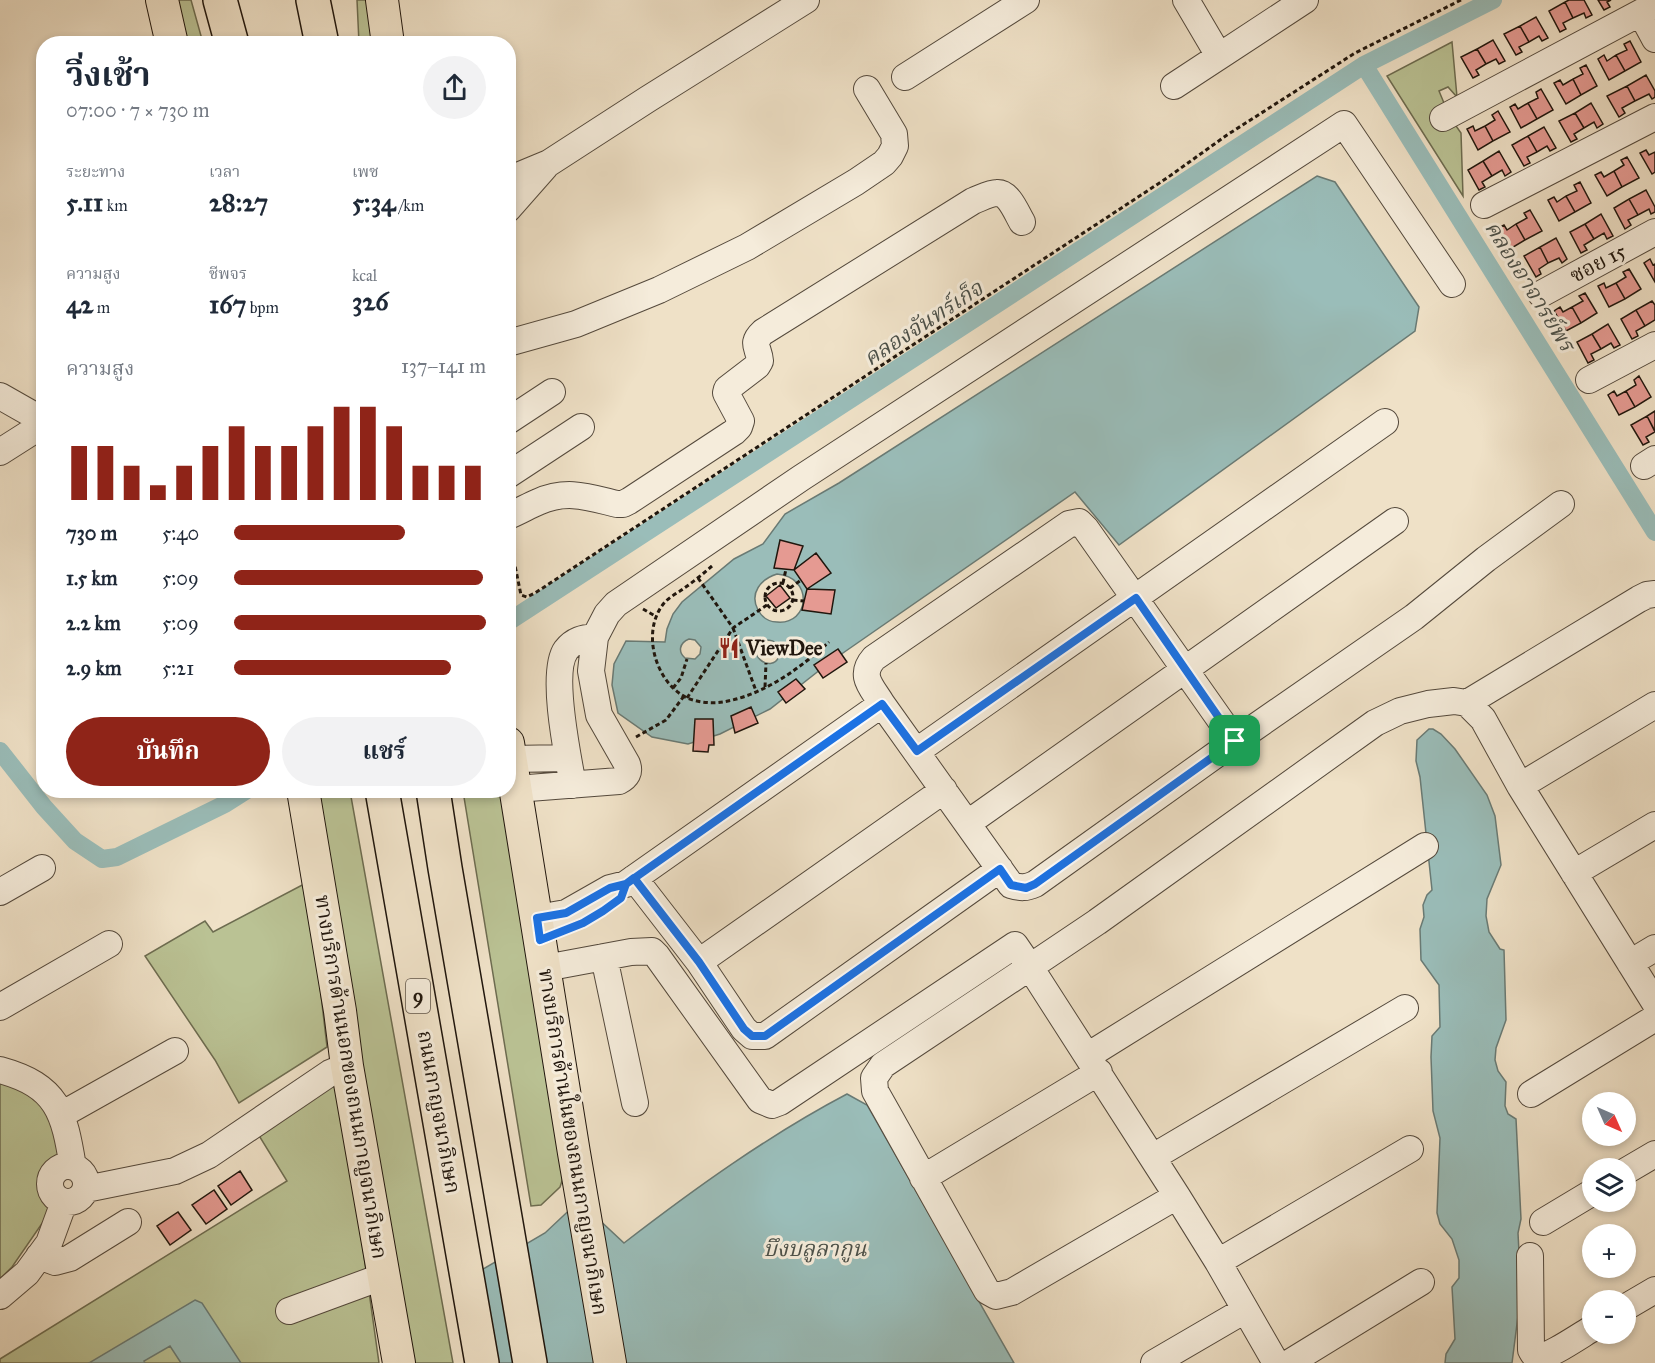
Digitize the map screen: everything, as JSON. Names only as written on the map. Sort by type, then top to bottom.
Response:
[{"type":"highway","points":[[220,0],[230,36]]},
{"type":"highway","points":[[313,0],[320,36]]},
{"type":"highway","points":[[331,36],[333,0]]},
{"type":"highway","name":"ถนนกาญจนาภิเษก","points":[[383,798],[482,1363]]},
{"type":"highway","points":[[434,798],[530,1363]]},
{"type":"main road","points":[[162,0],[170,36]]},
{"type":"main road","points":[[382,0],[387,36]]},
{"type":"main road","name":"ทางบริการด้านในของถนนกาญจนาภิเษก","points":[[516,789],[610,1363]]},
{"type":"main road","name":"ทางบริการด้านนอกของถนนกาญจนาภิเษก","points":[[304,798],[347,1066],[399,1363]]},
{"type":"street","points":[[516,177],[549,163],[806,0]]},
{"type":"street","points":[[905,77],[1026,0]]},
{"type":"street","points":[[1186,0],[1219,56]]},
{"type":"street","points":[[1174,86],[1305,0]]},
{"type":"street","points":[[1448,108],[1648,9],[1655,39]]},
{"type":"street","points":[[516,341],[576,324],[659,290],[747,247],[884,163],[891,156],[895,146],[894,134],[867,89]]},
{"type":"street","points":[[1484,205],[1655,117]]},
{"type":"street","points":[[516,789],[619,781],[628,772],[627,764],[599,715],[591,671],[595,637],[611,608],[801,478],[1344,124],[1452,284]]},
{"type":"street","points":[[516,200],[549,163]]},
{"type":"street","points":[[516,512],[541,501],[567,494],[617,504],[629,501],[739,427],[741,421],[726,393],[727,389],[757,366],[760,361],[756,338],[763,332],[973,201],[997,193],[1003,194],[1022,222]]},
{"type":"street","name":"ซอย 15","points":[[1541,294],[1655,232]]},
{"type":"street","points":[[1589,380],[1655,345]]},
{"type":"street","points":[[516,416],[552,392]]},
{"type":"street","points":[[0,396],[36,417]]},
{"type":"street","points":[[917,751],[1385,422]]},
{"type":"street","points":[[0,452],[36,427]]},
{"type":"street","points":[[516,471],[581,427]]},
{"type":"street","points":[[1235,741],[1136,598],[1086,529],[1078,522],[1069,524],[874,658],[866,672],[867,679],[882,704],[1011,885],[1026,888],[1035,884],[1414,617],[1486,559],[1561,504]]},
{"type":"street","points":[[968,823],[1395,521]]},
{"type":"street","points":[[1467,703],[1640,599],[1655,594]]},
{"type":"street","points":[[573,785],[561,707],[560,666],[563,656],[572,644],[580,639],[595,637]]},
{"type":"street","points":[[1177,1196],[1012,1292],[996,1296],[987,1291],[977,1275],[875,1091],[874,1078],[883,1065],[1097,922],[1375,723],[1400,711],[1454,701],[1467,703],[1483,719],[1520,786],[1655,1003]]},
{"type":"street","points":[[882,704],[630,881],[610,888],[566,913],[541,942],[604,957],[652,951],[760,1100],[772,1105],[780,1102],[1015,945],[1154,1157],[1276,1363]]},
{"type":"street","points":[[1520,786],[1655,705]]},
{"type":"street","points":[[516,752],[568,758]]},
{"type":"street","points":[[699,962],[944,790]]},
{"type":"street","points":[[1574,873],[1655,825]]},
{"type":"street","points":[[923,1178],[1425,846]]},
{"type":"street","points":[[0,892],[42,868]]},
{"type":"street","points":[[630,881],[699,962],[744,1029],[752,1036],[765,1036],[1000,869]]},
{"type":"street","points":[[0,1007],[109,944]]},
{"type":"street","points":[[1630,963],[1655,948]]},
{"type":"street","points":[[604,957],[635,1103]]},
{"type":"street","points":[[1154,1157],[1405,1008]]},
{"type":"street","points":[[1531,1094],[1655,1018]]},
{"type":"street","points":[[61,1115],[175,1051]]},
{"type":"street","points":[[86,1189],[175,1171],[209,1155],[330,1073],[347,1066]]},
{"type":"street","points":[[0,1070],[25,1079],[44,1091],[55,1102],[69,1139],[73,1167]]},
{"type":"street","points":[[1218,1262],[1410,1149]]},
{"type":"street","points":[[1636,1166],[1655,1154]]},
{"type":"street","points":[[64,1167],[73,1167],[84,1175],[87,1184],[78,1200],[69,1203],[56,1198],[50,1185],[55,1172],[64,1167]]},
{"type":"street","points":[[1543,1222],[1582,1198]]},
{"type":"street","points":[[0,1296],[27,1273],[49,1243],[64,1202]]},
{"type":"street","points":[[39,1256],[55,1262],[70,1257],[128,1222]]},
{"type":"street","points":[[1530,1256],[1531,1350],[1534,1355],[1538,1358],[1543,1357],[1582,1335]]},
{"type":"street","points":[[289,1311],[384,1276]]},
{"type":"street","points":[[1289,1363],[1421,1282]]},
{"type":"street","points":[[1636,1301],[1655,1290]]},
{"type":"street","points":[[1154,1363],[1245,1310]]},
{"type":"path","points":[[516,571],[521,595],[526,597],[535,593],[1167,178],[1227,135],[1355,54],[1461,0]]},
{"type":"path","points":[[783,583],[786,569]]},
{"type":"path","points":[[756,691],[733,628],[698,578],[666,601],[653,631],[654,655],[659,668],[673,688],[686,697],[704,702],[722,702],[756,691],[783,679],[829,642]]},
{"type":"path","points":[[790,588],[801,580]]},
{"type":"path","points":[[783,583],[793,592],[791,606],[782,612],[772,610],[765,598],[767,590],[774,584],[783,583]]},
{"type":"path","points":[[793,600],[804,601]]},
{"type":"path","points":[[642,733],[666,720],[686,697],[733,628],[767,605]]},
{"type":"path","points":[[673,688],[681,678],[687,659]]},
{"type":"path","points":[[765,687],[766,663]]},
{"type":"green space","points":[[171,0],[191,0],[201,36],[179,36]]},
{"type":"green space","points":[[357,0],[367,0],[374,36],[359,36]]},
{"type":"green space","points":[[1452,42],[1457,97],[1448,87],[1439,91],[1444,103],[1434,113],[1454,123],[1461,133],[1463,196],[1387,76]]},
{"type":"green space","points":[[315,798],[351,798],[453,1363],[410,1363]]},
{"type":"green space","points":[[464,798],[503,798],[568,1163],[560,1187],[541,1205],[531,1206]]},
{"type":"green space","points":[[308,882],[327,1047],[239,1103],[215,1060],[145,956],[205,921],[213,932]]},
{"type":"green space","points":[[0,1080],[33,1098],[46,1111],[56,1131],[62,1160],[41,1173],[38,1182],[52,1209],[12,1267],[0,1279]]},
{"type":"green space","points":[[329,1086],[337,1087],[379,1363],[0,1363],[0,1359],[287,1181],[258,1134]]},
{"type":"water","points":[[1317,176],[1335,182],[1419,307],[1415,331],[1119,545],[1075,492],[830,662],[770,709],[720,734],[688,744],[652,737],[618,713],[612,685],[614,664],[626,641],[665,642],[673,614],[682,602],[734,559],[763,544],[785,514],[839,483]],"holes":[[[777,574],[789,577],[802,591],[801,609],[788,621],[769,620],[760,613],[756,604],[758,588],[766,579]],[[695,640],[701,647],[700,654],[695,659],[685,658],[681,653],[681,645],[686,641]],[[766,640],[777,644],[780,652],[775,662],[765,663],[760,660],[756,650]]]},
{"type":"water","points":[[1429,729],[1441,734],[1455,749],[1487,795],[1495,816],[1501,865],[1487,899],[1486,916],[1489,932],[1500,949],[1504,950],[1506,1020],[1496,1048],[1495,1060],[1498,1071],[1506,1082],[1505,1106],[1508,1114],[1516,1119],[1521,1219],[1518,1233],[1521,1292],[1512,1363],[1445,1363],[1446,1354],[1455,1339],[1452,1287],[1459,1278],[1459,1260],[1452,1239],[1440,1224],[1437,1213],[1440,1138],[1433,1111],[1431,1057],[1432,1036],[1440,1027],[1439,985],[1421,960],[1420,929],[1424,917],[1423,905],[1432,890],[1420,777],[1416,761],[1417,740]]},
{"type":"water","name":"บึงบลูลากูน","points":[[847,1094],[867,1105],[1014,1363],[465,1363],[454,1286],[545,1233],[579,1201],[624,1243],[732,1164],[789,1127]]},
{"type":"water","points":[[195,1300],[202,1303],[241,1363],[181,1363],[170,1346],[144,1361],[145,1363],[89,1363]]},
{"type":"building","points":[[1584,0],[1592,15],[1586,18],[1584,13],[1573,18],[1565,2]]},
{"type":"building","points":[[1598,0],[1611,0],[1607,2],[1610,7],[1604,10]]},
{"type":"building","points":[[1565,2],[1573,18],[1563,23],[1566,29],[1560,32],[1549,11]]},
{"type":"building","points":[[1536,17],[1548,38],[1542,41],[1539,36],[1529,42],[1520,26]]},
{"type":"building","points":[[1520,26],[1529,42],[1519,47],[1522,52],[1516,55],[1504,34]]},
{"type":"building","points":[[1493,40],[1505,61],[1499,64],[1496,59],[1486,64],[1477,49]]},
{"type":"building","points":[[1630,41],[1641,62],[1625,71],[1616,55],[1627,50],[1624,44]]},
{"type":"building","points":[[1477,49],[1486,64],[1476,70],[1479,75],[1473,78],[1461,57]]},
{"type":"building","points":[[1604,55],[1607,61],[1616,55],[1625,71],[1609,80],[1598,59]]},
{"type":"building","points":[[1586,65],[1597,86],[1581,95],[1573,79],[1583,74],[1580,68]]},
{"type":"building","points":[[1646,75],[1655,91],[1655,97],[1652,99],[1649,94],[1635,101],[1627,86]]},
{"type":"building","points":[[1573,79],[1581,95],[1566,104],[1554,83],[1560,80],[1563,85]]},
{"type":"building","points":[[1627,86],[1635,101],[1622,108],[1625,113],[1619,117],[1607,96]]},
{"type":"building","points":[[1541,89],[1553,110],[1537,119],[1528,103],[1538,98],[1536,92]]},
{"type":"building","points":[[1528,103],[1537,119],[1521,128],[1510,107],[1515,104],[1518,109]]},
{"type":"building","points":[[1591,103],[1603,124],[1597,128],[1594,122],[1584,128],[1575,113]]},
{"type":"building","points":[[1498,111],[1510,132],[1493,141],[1485,126],[1495,120],[1492,115]]},
{"type":"building","points":[[1575,113],[1584,128],[1574,134],[1577,139],[1571,142],[1559,121]]},
{"type":"building","points":[[1473,126],[1475,131],[1485,126],[1493,141],[1478,150],[1467,129]]},
{"type":"building","points":[[1544,127],[1556,148],[1550,151],[1547,146],[1537,152],[1528,136]]},
{"type":"building","points":[[1528,136],[1537,152],[1527,157],[1530,163],[1524,166],[1512,145]]},
{"type":"building","points":[[1646,150],[1649,155],[1655,152],[1655,172],[1652,174],[1640,153]]},
{"type":"building","points":[[1499,151],[1511,172],[1505,176],[1502,170],[1492,176],[1483,161]]},
{"type":"building","points":[[1627,157],[1639,178],[1622,187],[1614,171],[1624,165],[1621,160]]},
{"type":"building","points":[[1483,161],[1492,176],[1482,182],[1485,187],[1479,190],[1468,170]]},
{"type":"building","points":[[1614,171],[1622,187],[1607,196],[1595,175],[1601,172],[1604,177]]},
{"type":"building","points":[[1580,182],[1591,203],[1575,212],[1566,196],[1577,191],[1574,185]]},
{"type":"building","points":[[1646,190],[1655,207],[1655,212],[1651,214],[1649,209],[1638,215],[1629,199]]},
{"type":"building","points":[[1566,196],[1575,212],[1559,221],[1548,200],[1554,197],[1557,202]]},
{"type":"building","points":[[1629,199],[1638,215],[1628,220],[1631,225],[1625,229],[1614,208]]},
{"type":"building","points":[[1530,210],[1542,231],[1525,240],[1516,224],[1527,218],[1524,213]]},
{"type":"building","points":[[1601,214],[1613,236],[1607,239],[1604,233],[1594,239],[1585,224]]},
{"type":"building","points":[[1516,224],[1525,240],[1510,249],[1498,228],[1504,225],[1507,230]]},
{"type":"building","points":[[1585,224],[1594,239],[1584,245],[1587,250],[1581,253],[1570,232]]},
{"type":"building","points":[[1556,238],[1567,259],[1562,263],[1559,258],[1548,263],[1540,247]]},
{"type":"building","points":[[1540,247],[1548,263],[1539,269],[1541,274],[1536,277],[1524,256]]},
{"type":"building","points":[[1650,259],[1653,265],[1655,264],[1655,282],[1644,263]]},
{"type":"building","points":[[1629,269],[1641,289],[1625,299],[1616,283],[1626,277],[1623,272]]},
{"type":"building","points":[[1604,283],[1606,288],[1616,283],[1625,299],[1609,307],[1598,286]]},
{"type":"building","points":[[1585,293],[1597,313],[1581,323],[1572,307],[1583,301],[1579,296]]},
{"type":"building","points":[[1652,301],[1655,305],[1655,320],[1645,326],[1636,310]]},
{"type":"building","points":[[1560,307],[1563,312],[1572,307],[1581,323],[1566,331],[1554,311]]},
{"type":"building","points":[[1636,310],[1645,326],[1636,331],[1638,336],[1632,339],[1621,319]]},
{"type":"building","points":[[1608,324],[1620,345],[1614,348],[1611,343],[1601,349],[1592,334]]},
{"type":"building","points":[[1592,334],[1601,349],[1591,354],[1594,360],[1588,363],[1577,342]]},
{"type":"building","points":[[1639,376],[1651,397],[1635,407],[1626,391],[1636,385],[1634,380]]},
{"type":"building","points":[[1614,391],[1617,396],[1626,391],[1635,407],[1619,415],[1608,395]]},
{"type":"building","points":[[1655,411],[1655,431],[1647,416]]},
{"type":"building","points":[[1647,416],[1655,432],[1646,437],[1649,442],[1643,445],[1631,425]]},
{"type":"building","points":[[780,540],[803,546],[794,570],[774,568]]},
{"type":"building","points":[[816,553],[831,573],[807,589],[794,570]]},
{"type":"building","points":[[780,585],[790,598],[776,608],[766,596]]},
{"type":"building","points":[[807,589],[835,590],[831,614],[802,610]]},
{"type":"building","points":[[838,649],[847,662],[823,678],[814,665]]},
{"type":"building","points":[[796,679],[805,689],[786,703],[778,692]]},
{"type":"building","points":[[751,707],[758,723],[735,733],[731,716]]},
{"type":"building","points":[[695,719],[713,719],[714,745],[709,745],[708,752],[693,751]]},
{"type":"building","points":[[240,1171],[252,1190],[231,1205],[218,1186]]},
{"type":"building","points":[[214,1190],[227,1209],[206,1224],[192,1205]]},
{"type":"building","points":[[178,1212],[191,1230],[170,1245],[157,1226]]},
{"type":"waterway","name":"คลองจันทร์เก็จ","points":[[516,617],[1364,65],[1493,0]]},
{"type":"waterway","name":"คลองอาจารย์พร","points":[[1364,65],[1655,532]]},
{"type":"waterway","name":"คลองจันทร์เก็จ","points":[[0,751],[36,797]]},
{"type":"waterway","name":"คลองจันทร์เก็จ","points":[[37,798],[75,841],[102,859],[117,857],[234,798]]},
{"type":"place","name":"ViewDee","points":[[729,648]]},
{"type":"route","points":[[1235,741],[1035,884],[1026,888],[1011,885],[1000,869],[765,1036],[752,1036],[744,1029],[699,962],[634,878],[626,884],[621,898],[603,911],[583,923],[540,940],[537,918],[566,913],[610,888],[626,884],[882,704],[917,751],[1136,598],[1235,741]]}]
